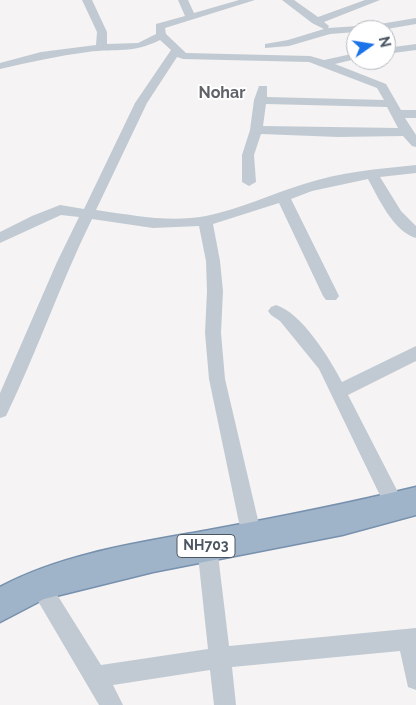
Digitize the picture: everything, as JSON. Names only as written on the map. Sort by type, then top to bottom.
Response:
[{"type":"highway","name":"NH703","points":[[0,605],[39,584],[153,556],[342,520],[406,503]]},
{"type":"street","points":[[87,0],[102,32],[101,48]]},
{"type":"street","points":[[183,0],[190,16]]},
{"type":"street","points":[[250,0],[160,26],[161,35],[183,56],[310,59],[382,86],[406,132],[416,143]]},
{"type":"street","points":[[287,0],[329,30]]},
{"type":"street","points":[[316,21],[375,0]]},
{"type":"street","points":[[269,46],[289,43],[329,30],[374,28],[416,20]]},
{"type":"street","points":[[0,66],[41,55],[101,48],[140,46],[161,35]]},
{"type":"street","points":[[396,50],[416,47]]},
{"type":"street","points":[[0,411],[35,335],[59,272],[122,136],[156,75],[177,50]]},
{"type":"street","points":[[322,64],[346,58]]},
{"type":"street","points":[[249,182],[248,155],[256,130],[261,94],[393,109],[416,114]]},
{"type":"street","points":[[256,130],[338,133],[406,132]]},
{"type":"street","points":[[0,238],[36,219],[60,210],[153,223],[205,221],[309,187],[372,174],[416,170]]},
{"type":"street","points":[[372,174],[391,208],[406,226],[416,233]]},
{"type":"street","points":[[283,196],[331,296]]},
{"type":"street","points":[[205,221],[213,261],[215,291],[213,333],[217,379],[252,537]]},
{"type":"street","points":[[276,311],[286,317],[325,365],[352,416],[406,503]]},
{"type":"street","points":[[338,392],[416,353]]},
{"type":"street","points":[[207,546],[225,705]]},
{"type":"street","points":[[39,584],[97,677],[112,705]]},
{"type":"street","points":[[97,677],[220,658],[412,640],[416,679]]},
{"type":"district","name":"Nohar","points":[[222,93]]}]
